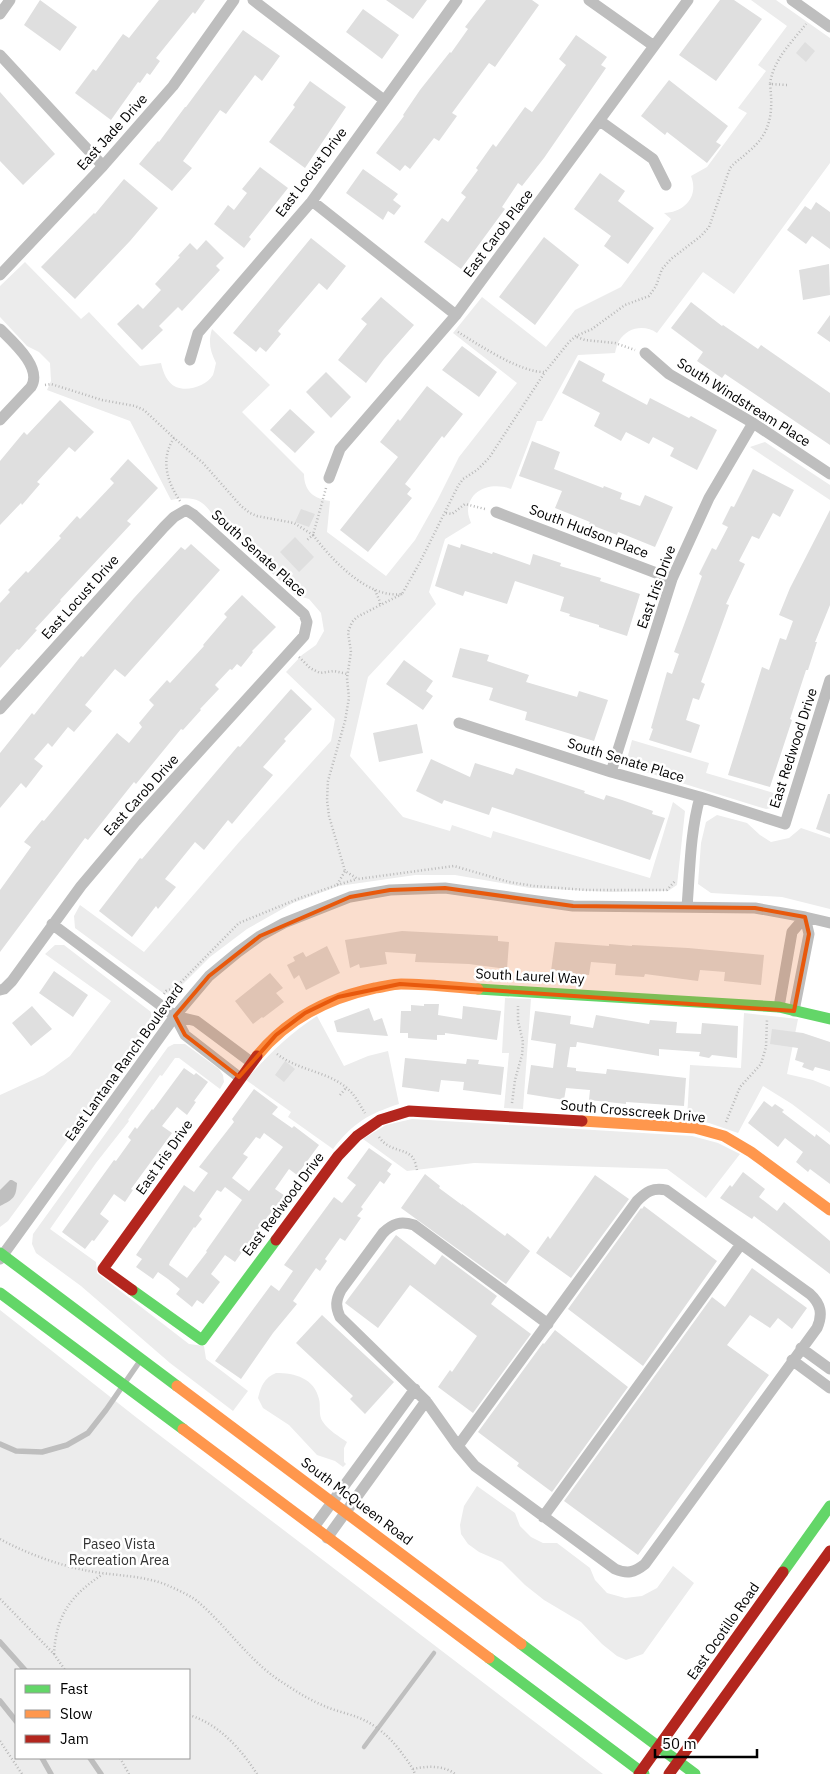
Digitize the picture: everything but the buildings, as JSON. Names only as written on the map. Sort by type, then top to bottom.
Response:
[{"type":"main road","name":"South Laurel Way","points":[[251,1062],[276,1035],[305,1013],[338,997],[366,989],[400,984],[773,1007],[830,1019]]},
{"type":"main road","name":"East Iris Drive","points":[[202,1340],[103,1270],[251,1062]]},
{"type":"main road","name":"South Crosscreek Drive","points":[[409,1111],[695,1128],[721,1135],[751,1152],[830,1210]]},
{"type":"main road","name":"East Redwood Drive","points":[[202,1340],[338,1156],[357,1136],[372,1125],[380,1120],[409,1111]]},
{"type":"main road","name":"South McQueen Road","points":[[1,1256],[142,1359],[695,1774]]},
{"type":"main road","points":[[0,1293],[641,1773]]},
{"type":"main road","name":"East Ocotillo Road","points":[[641,1773],[830,1506]]},
{"type":"main road","points":[[669,1774],[830,1551]]},
{"type":"street","points":[[0,14],[10,0]]},
{"type":"street","name":"East Jade Drive","points":[[0,275],[102,166],[173,86],[234,0]]},
{"type":"street","points":[[253,0],[384,100]]},
{"type":"street","name":"East Locust Drive","points":[[190,360],[198,333],[312,201],[457,0]]},
{"type":"street","points":[[590,0],[654,46]]},
{"type":"street","name":"East Carob Place","points":[[329,478],[340,449],[452,320],[688,0]]},
{"type":"street","points":[[792,0],[830,27]]},
{"type":"street","points":[[0,55],[102,166]]},
{"type":"street","points":[[600,121],[653,159],[666,185]]},
{"type":"street","points":[[312,201],[452,320]]},
{"type":"street","points":[[0,329],[28,360],[34,379],[0,420]]},
{"type":"street","name":"South Windstream Place","points":[[645,353],[669,374],[753,422],[830,474]]},
{"type":"street","name":"East Iris Drive","points":[[611,772],[672,579],[709,498],[753,422]]},
{"type":"street","name":"East Locust Drive","points":[[0,709],[164,527],[174,517],[186,510]]},
{"type":"street","name":"South Senate Place","points":[[186,510],[194,515],[304,614],[307,622]]},
{"type":"street","name":"South Hudson Place","points":[[496,512],[672,579]]},
{"type":"street","name":"East Carob Drive","points":[[0,990],[4,989],[12,981],[52,924],[136,821],[304,636],[307,622]]},
{"type":"street","name":"East Redwood Drive","points":[[785,824],[830,680]]},
{"type":"street","name":"South Senate Place","points":[[459,723],[611,772],[700,797],[785,824]]},
{"type":"street","points":[[687,907],[691,849],[700,797]]},
{"type":"street","name":"East Lantana Ranch Boulevard","points":[[1,1256],[175,1016],[210,976],[238,952],[260,936],[284,923],[350,897],[390,890],[445,888],[572,906],[754,908],[805,916],[830,923]]},
{"type":"street","points":[[773,1007],[792,932],[805,916]]},
{"type":"street","points":[[794,1011],[809,934],[805,916]]},
{"type":"street","points":[[52,924],[175,1016],[196,1021],[251,1062]]},
{"type":"street","points":[[175,1016],[185,1035],[239,1077]]},
{"type":"street","points":[[458,1446],[548,1324],[637,1201],[647,1192],[658,1188],[666,1190],[818,1301],[821,1309],[821,1318],[817,1328],[650,1556],[636,1571],[625,1573],[615,1569],[481,1470],[458,1446],[426,1401],[340,1317],[336,1308],[341,1290],[383,1233],[389,1226],[406,1222],[548,1324]]},
{"type":"street","points":[[543,1517],[741,1244]]},
{"type":"street","points":[[801,1348],[830,1369]]},
{"type":"street","points":[[792,1360],[830,1388]]},
{"type":"street","points":[[314,1528],[415,1389]]},
{"type":"street","points":[[327,1538],[426,1401]]},
{"type":"street","points":[[377,1440],[391,1451]]},
{"type":"lane","points":[[0,1444],[16,1451],[42,1452],[68,1445],[88,1433],[142,1359]]},
{"type":"lane","points":[[0,1642],[24,1669]]},
{"type":"lane","points":[[0,1701],[15,1720]]},
{"type":"lane","points":[[43,1759],[51,1774]]},
{"type":"lane","points":[[91,1759],[101,1774]]},
{"type":"path","points":[[358,879],[345,871],[329,816],[327,800],[332,762],[348,706],[347,674],[351,652],[348,632],[352,622],[357,617],[402,594],[463,479],[477,470],[489,458],[546,372],[569,342],[576,336],[592,329],[625,305],[649,296],[656,286],[662,269],[671,258],[701,236],[709,227],[730,168],[761,139],[768,125],[772,114],[770,84],[777,62],[813,15]]},
{"type":"path","points":[[770,84],[787,85]]},
{"type":"path","points":[[452,320],[458,332],[498,355],[536,372],[546,372]]},
{"type":"path","points":[[576,336],[586,340],[615,343],[645,353]]},
{"type":"path","points":[[34,379],[102,400],[135,406],[144,410],[203,463],[241,506],[250,512],[273,520],[294,523],[313,535],[335,562],[358,580],[380,593],[394,596],[402,594]]},
{"type":"path","points":[[174,438],[166,451],[166,462],[172,490],[186,510]]},
{"type":"path","points":[[306,540],[313,535],[329,478]]},
{"type":"path","points":[[446,513],[452,514],[465,504],[496,512]]},
{"type":"path","points":[[374,589],[380,605]]},
{"type":"path","points":[[291,649],[315,671],[320,673],[334,671],[347,674]]},
{"type":"path","points":[[337,885],[358,879],[454,866],[509,882],[534,886],[592,890],[667,890],[675,883],[676,876]]},
{"type":"path","points":[[511,1117],[515,1080],[522,1055],[523,1042],[518,1021],[518,991]]},
{"type":"path","points":[[721,1135],[740,1087],[761,1064],[766,1047],[766,1029],[773,1007]]},
{"type":"path","points":[[266,1045],[284,1059],[306,1069],[324,1074],[339,1082],[353,1094],[381,1140],[388,1147],[406,1153],[413,1158],[417,1170]]},
{"type":"path","points":[[340,1095],[346,1088]]},
{"type":"path","points":[[0,1539],[30,1554],[89,1571],[133,1577],[164,1584],[196,1600],[246,1653],[274,1677],[306,1697],[374,1725],[397,1746],[415,1774]]},
{"type":"path","points":[[54,1654],[57,1629],[66,1609],[80,1590],[104,1573]]},
{"type":"path","points":[[0,1599],[54,1654],[64,1669]]},
{"type":"path","points":[[190,1715],[225,1735],[257,1774]]},
{"type":"path","points":[[0,1741],[22,1774]]},
{"type":"path","points":[[121,1759],[129,1774]]},
{"type":"path","points":[[413,1769],[424,1767],[439,1768],[452,1771],[455,1774]]},
{"type":"highlighted area","points":[[445,888],[573,906],[755,908],[805,917],[809,934],[794,1011],[400,984],[338,997],[305,1013],[276,1035],[239,1077],[185,1035],[175,1016],[209,976],[260,936],[350,897],[390,890]]},
{"type":"green space","points":[[751,0],[776,0],[830,38],[830,163],[734,294],[703,272],[657,333],[647,328],[636,328],[622,336],[615,353],[578,355],[542,421],[537,421],[511,489],[497,486],[477,492],[469,503],[468,513],[471,523],[445,539],[429,592],[436,604],[368,677],[350,756],[403,817],[450,831],[452,825],[491,838],[493,831],[650,878],[673,802],[685,811],[677,885],[668,891],[611,892],[530,888],[455,875],[415,875],[339,886],[293,903],[247,929],[210,957],[173,994],[163,993],[75,928],[74,916],[80,905],[144,952],[240,841],[331,741],[335,719],[286,672],[302,655],[316,645],[324,631],[321,613],[309,599],[295,595],[216,521],[208,508],[203,504],[187,498],[171,500],[130,421],[47,390],[51,381],[50,363],[39,352],[27,346],[0,317],[0,286],[25,262],[81,319],[89,312],[140,366],[161,363],[168,380],[176,387],[186,389],[196,387],[206,382],[213,375],[216,363],[210,346],[212,329],[270,385],[242,412],[304,474],[304,480],[311,493],[319,498],[330,501],[327,532],[386,576],[415,540],[459,457],[517,383],[453,333],[482,297],[546,347],[575,310],[621,287],[671,219],[664,213],[678,210],[688,202],[693,190],[691,176],[707,167],[747,113],[738,108],[766,71],[758,65],[787,26]]},
{"type":"green space","points":[[765,442],[830,485],[830,500],[750,447]]},
{"type":"green space","points":[[632,740],[709,763],[706,773],[784,796],[778,807],[766,809],[633,768],[627,759]]},
{"type":"green space","points":[[717,815],[747,823],[771,842],[789,838],[801,828],[830,838],[830,909],[782,897],[711,893],[698,884],[701,843],[706,822]]},
{"type":"green space","points":[[55,945],[64,945],[151,1012],[152,1025],[8,1221],[0,1227],[0,1095],[44,1075],[70,1056],[111,1001],[45,954]]},
{"type":"green space","points":[[505,998],[531,999],[523,1109],[504,1108],[509,1053],[502,1053]]},
{"type":"green space","points":[[744,1013],[798,1019],[787,1074],[813,1080],[830,1087],[830,1133],[792,1104],[763,1086],[738,1133],[709,1123],[687,1119],[690,1065],[741,1068]]},
{"type":"green space","points":[[317,1016],[344,1066],[368,1056],[388,1051],[399,1104],[362,1120],[347,1132],[333,1149],[288,1117],[291,1112],[246,1080],[279,1045]]},
{"type":"green space","points":[[174,1044],[185,1044],[219,1069],[223,1075],[224,1082],[220,1089],[179,1058],[175,1058],[162,1076],[160,1075],[129,1121],[96,1163],[50,1229],[96,1262],[97,1273],[189,1344],[204,1346],[206,1359],[248,1391],[233,1411],[170,1363],[81,1286],[36,1253],[32,1244],[33,1234],[168,1047]]},
{"type":"green space","points":[[412,1119],[692,1136],[718,1143],[740,1154],[706,1198],[667,1169],[474,1163],[407,1171],[363,1139],[386,1125]]},
{"type":"green space","name":"Paseo Vista Recreation Area","points":[[0,1310],[137,1418],[603,1774],[0,1774]]},
{"type":"green space","points":[[276,1373],[290,1374],[303,1378],[313,1386],[319,1399],[321,1420],[331,1431],[347,1442],[344,1448],[344,1462],[346,1464],[343,1467],[335,1461],[317,1455],[289,1425],[263,1408],[258,1398],[260,1390],[266,1380]]},
{"type":"green space","points":[[477,1486],[515,1513],[520,1526],[531,1537],[543,1543],[557,1543],[590,1568],[595,1580],[607,1593],[625,1598],[642,1596],[657,1588],[673,1566],[694,1583],[643,1654],[626,1660],[617,1656],[602,1644],[581,1622],[544,1600],[525,1585],[502,1562],[479,1552],[468,1544],[461,1534],[460,1525],[464,1506]]},
{"type":"shaded area","points":[[10,1180],[17,1183],[15,1195],[0,1206],[0,1190]]},
{"type":"waterway","points":[[364,1747],[434,1653]]},
{"type":"traffic: fast","points":[[478,989],[779,1007],[830,1019]]},
{"type":"traffic: fast","points":[[132,1290],[202,1340],[276,1240]]},
{"type":"traffic: fast","points":[[0,1253],[177,1386]]},
{"type":"traffic: fast","points":[[0,1293],[183,1429]]},
{"type":"traffic: fast","points":[[783,1572],[830,1506]]},
{"type":"traffic: fast","points":[[521,1644],[695,1774]]},
{"type":"traffic: fast","points":[[489,1658],[644,1774]]},
{"type":"traffic: slow","points":[[257,1056],[281,1031],[295,1021],[325,1004],[358,992],[395,984],[478,989]]},
{"type":"traffic: slow","points":[[582,1121],[695,1128],[724,1136],[751,1152],[830,1210]]},
{"type":"traffic: slow","points":[[177,1386],[521,1644]]},
{"type":"traffic: slow","points":[[183,1429],[489,1658]]},
{"type":"traffic: jam","points":[[132,1290],[103,1269],[257,1056]]},
{"type":"traffic: jam","points":[[276,1240],[338,1156],[357,1136],[380,1120],[409,1111],[582,1121]]},
{"type":"traffic: jam","points":[[669,1774],[830,1551]]},
{"type":"traffic: jam","points":[[639,1774],[783,1572]]}]
